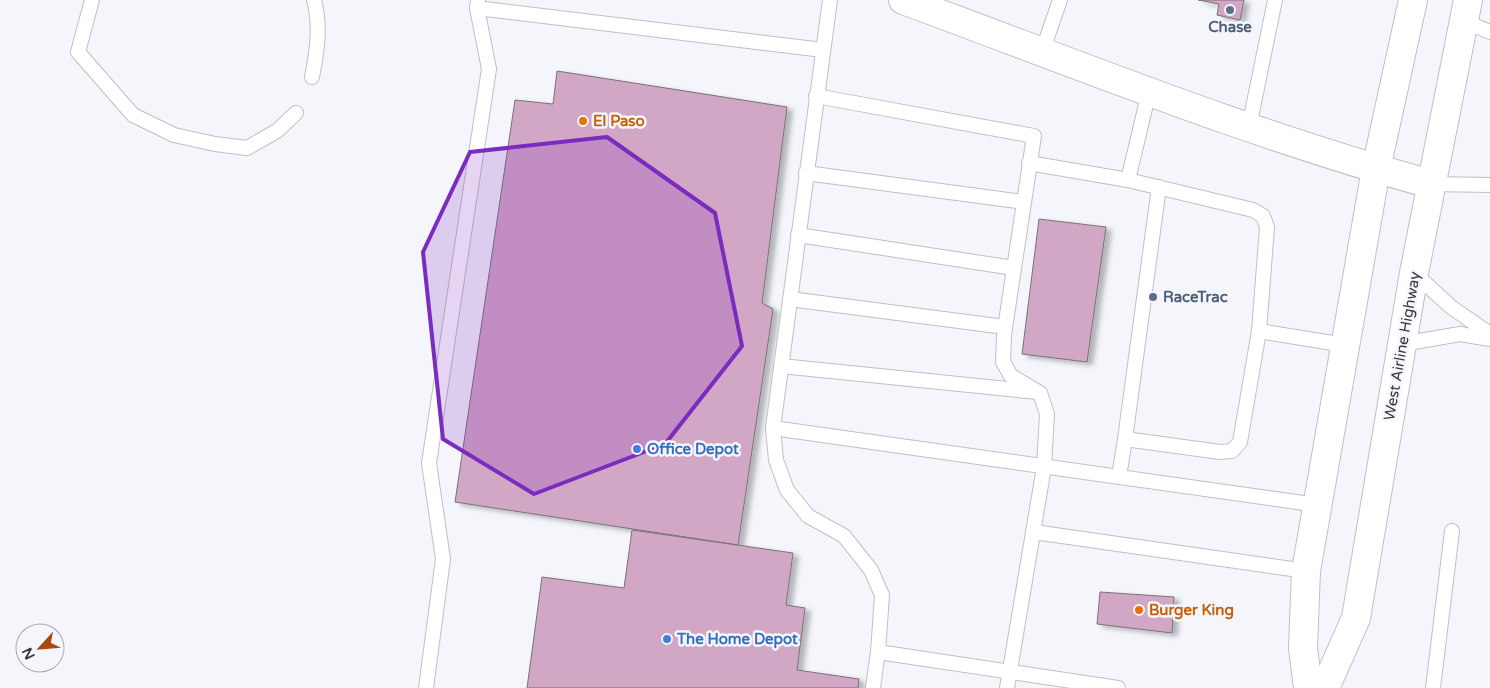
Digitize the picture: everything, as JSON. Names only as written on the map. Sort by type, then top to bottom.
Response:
[{"type":"highway","points":[[903,0],[1149,92],[1249,127],[1376,169],[1430,184]]},
{"type":"highway","points":[[1308,688],[1303,648],[1306,572],[1376,169],[1413,0]]},
{"type":"highway","name":"West Airline Highway","points":[[1325,688],[1356,618],[1430,184],[1451,98],[1466,10]]},
{"type":"lane","points":[[92,0],[78,52],[133,115],[174,135],[215,144],[247,148],[276,132],[296,113]]},
{"type":"lane","points":[[312,77],[318,48],[317,12],[314,0]]},
{"type":"lane","points":[[830,0],[773,428],[776,460],[786,490],[808,516],[844,536],[871,570],[882,595],[878,652],[873,688]]},
{"type":"lane","points":[[1042,52],[1060,0]]},
{"type":"lane","points":[[1249,127],[1276,0]]},
{"type":"lane","points":[[426,688],[443,559],[429,463],[489,69],[478,4],[823,50]]},
{"type":"lane","points":[[1466,10],[1490,32]]},
{"type":"lane","points":[[1128,180],[1149,92]]},
{"type":"lane","points":[[816,96],[1034,136],[1005,327],[1003,362],[1011,376],[1040,393],[1047,414],[1044,467],[1008,688]]},
{"type":"lane","points":[[1029,163],[1128,180],[1254,210],[1263,216],[1267,227],[1259,331],[1240,442],[1232,451],[1220,452],[1125,440]]},
{"type":"lane","points":[[806,173],[1024,202]]},
{"type":"lane","points":[[1430,184],[1490,185]]},
{"type":"lane","points":[[1119,477],[1159,187]]},
{"type":"lane","points":[[798,235],[1014,268]]},
{"type":"lane","points":[[1414,273],[1451,307],[1490,334]]},
{"type":"lane","points":[[790,299],[1005,327]]},
{"type":"lane","points":[[1259,331],[1345,345]]},
{"type":"lane","points":[[1402,344],[1460,334],[1490,338]]},
{"type":"lane","points":[[781,366],[1040,393]]},
{"type":"lane","points":[[773,428],[1318,505]]},
{"type":"lane","points":[[1433,688],[1452,531]]},
{"type":"lane","points":[[1034,532],[1306,572]]},
{"type":"lane","points":[[878,652],[1010,670],[1118,688]]},
{"type":"highlighted area","points":[[607,137],[715,213],[742,346],[665,444],[534,494],[443,439],[423,252],[470,152]]},
{"type":"building","name":"Chase","points":[[1198,0],[1244,0],[1240,20],[1217,15],[1219,4]]},
{"type":"building","points":[[557,71],[787,107],[762,303],[773,309],[738,545],[455,502],[515,100],[553,104]]},
{"type":"building","points":[[1039,219],[1106,227],[1087,362],[1022,354]]},
{"type":"building","name":"The Home Depot","points":[[632,530],[793,553],[786,605],[805,608],[797,670],[859,679],[858,688],[527,688],[542,577],[624,588]]},
{"type":"building","points":[[1100,592],[1174,597],[1172,633],[1097,624]]},
{"type":"place","name":"Chase","points":[[1230,10]]},
{"type":"place","name":"El Paso","points":[[583,121]]},
{"type":"place","name":"RaceTrac","points":[[1153,297]]},
{"type":"place","name":"Office Depot","points":[[637,449]]},
{"type":"place","name":"Burger King","points":[[1139,610]]},
{"type":"place","name":"The Home Depot","points":[[667,639]]}]
